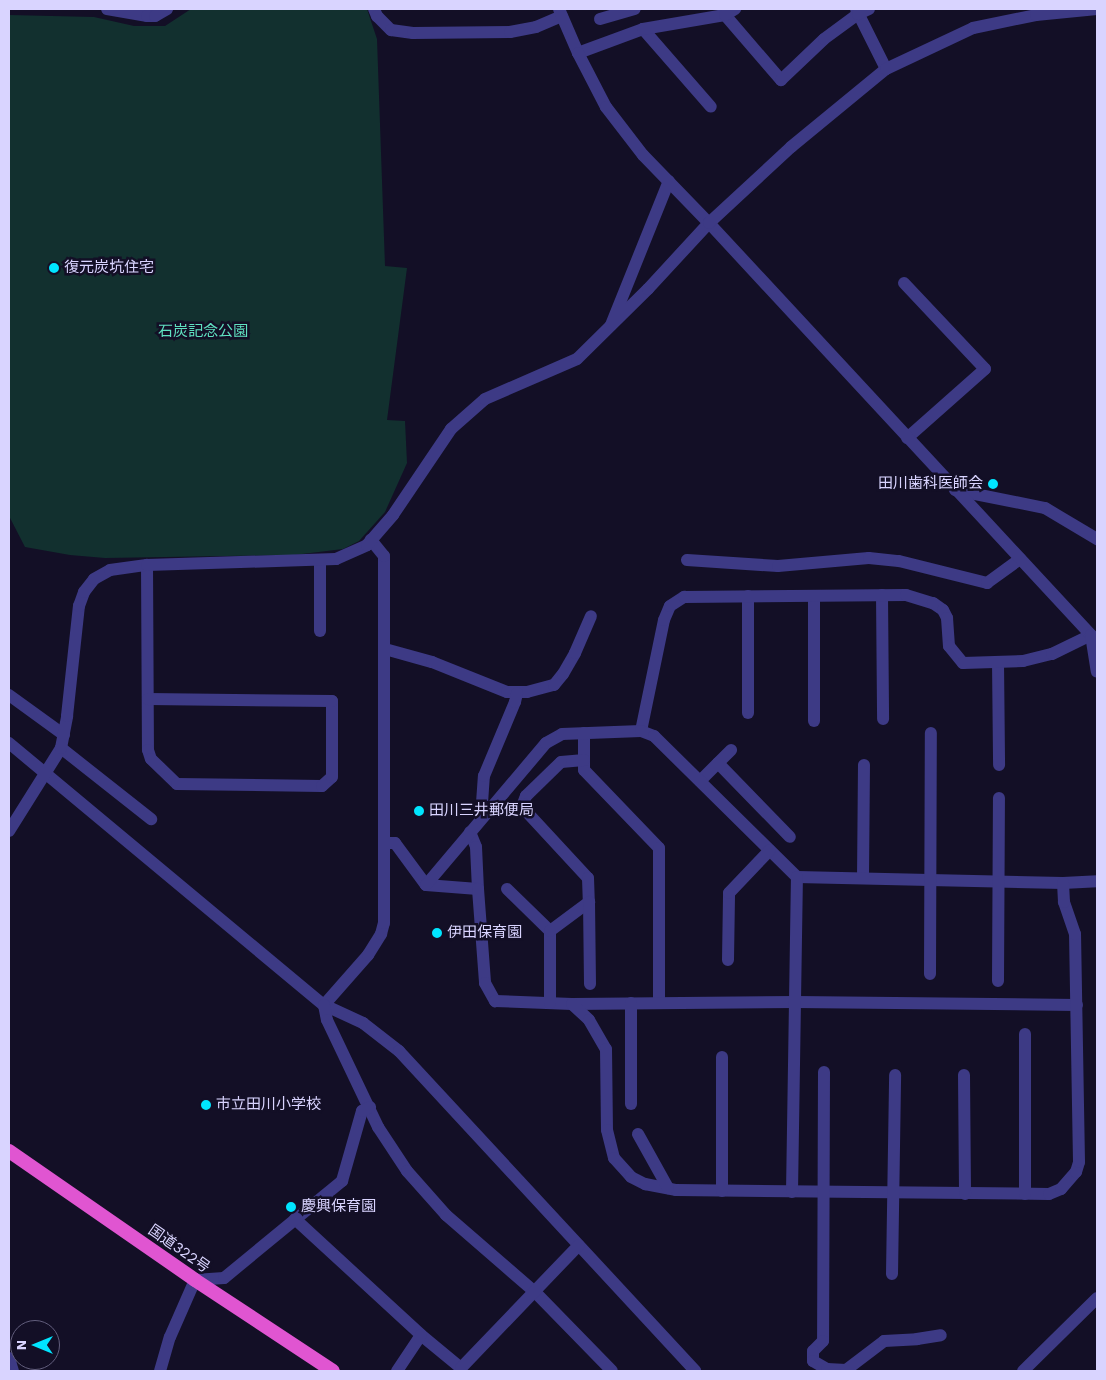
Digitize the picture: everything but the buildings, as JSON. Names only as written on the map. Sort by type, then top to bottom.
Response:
[{"type":"highway","name":"国道322号","points":[[9,1151],[195,1280],[333,1371]]},
{"type":"street","points":[[107,9],[155,16],[167,9]]},
{"type":"street","points":[[374,9],[377,16],[391,30],[413,33],[510,32],[536,27],[561,13],[578,53],[606,107],[643,155],[710,223],[955,490],[1094,634],[1097,672]]},
{"type":"street","points":[[600,19],[635,9]]},
{"type":"street","points":[[9,831],[61,748],[79,606],[84,592],[94,579],[110,570],[147,565],[336,559],[367,545],[393,515],[451,429],[485,399],[577,359],[710,223],[791,147],[886,69],[974,28],[1036,15],[1097,9]]},
{"type":"street","points":[[578,53],[643,29],[730,12],[781,80],[824,39],[861,10],[886,69]]},
{"type":"street","points":[[643,29],[711,107]]},
{"type":"street","points":[[611,325],[668,181]]},
{"type":"street","points":[[904,283],[985,368],[907,438]]},
{"type":"street","points":[[955,490],[1045,508],[1097,539]]},
{"type":"street","points":[[324,1005],[368,955],[381,934],[384,923],[384,556],[371,540]]},
{"type":"street","points":[[687,560],[778,566],[869,558],[900,561],[987,583],[1020,559]]},
{"type":"street","points":[[320,560],[320,631]]},
{"type":"street","points":[[147,565],[148,750],[151,758],[177,784],[322,786],[332,777],[332,701],[148,699]]},
{"type":"street","points":[[882,595],[883,719]]},
{"type":"street","points":[[641,731],[664,620],[670,606],[684,597],[906,595],[933,603],[943,610],[947,618],[949,646],[963,663],[1022,661],[1052,654],[1094,634]]},
{"type":"street","points":[[748,596],[748,713]]},
{"type":"street","points":[[814,596],[814,721]]},
{"type":"street","points":[[385,649],[432,662],[507,692],[517,693],[541,690],[554,684],[569,664],[591,616]]},
{"type":"street","points":[[998,662],[999,765]]},
{"type":"street","points":[[487,811],[482,803],[484,776],[517,693]]},
{"type":"street","points":[[9,696],[64,734]]},
{"type":"street","points":[[426,885],[546,743],[562,734],[641,731],[654,736],[797,877],[1063,883],[1097,881]]},
{"type":"street","points":[[930,974],[931,732]]},
{"type":"street","points":[[584,733],[584,770],[659,848],[659,1003]]},
{"type":"street","points":[[9,743],[324,1005],[363,1023],[399,1051],[579,1245],[671,1348],[695,1371]]},
{"type":"street","points":[[61,748],[151,819]]},
{"type":"street","points":[[700,781],[731,750]]},
{"type":"street","points":[[584,760],[561,762],[526,796],[523,804],[524,809],[588,878],[590,984]]},
{"type":"street","points":[[718,763],[790,837]]},
{"type":"street","points":[[863,878],[864,764]]},
{"type":"street","points":[[998,981],[999,798]]},
{"type":"street","points":[[470,832],[476,847],[485,983],[495,1002],[572,1004],[796,1002],[1077,1005]]},
{"type":"street","points":[[385,843],[395,842],[426,885],[478,889]]},
{"type":"street","points":[[728,960],[729,892],[770,850]]},
{"type":"street","points":[[792,1192],[797,877]]},
{"type":"street","points":[[572,1004],[589,1020],[606,1049],[607,1130],[614,1158],[631,1176],[645,1184],[668,1188],[722,1191],[1049,1194],[1062,1189],[1076,1172],[1077,1167],[1075,934],[1064,902],[1063,883]]},
{"type":"street","points":[[508,889],[550,931],[550,1003]]},
{"type":"street","points":[[550,931],[589,902]]},
{"type":"street","points":[[631,1004],[631,1104]]},
{"type":"street","points":[[324,1005],[327,1020],[378,1127],[407,1171],[446,1215],[535,1292],[612,1371]]},
{"type":"street","points":[[1025,1034],[1025,1194]]},
{"type":"street","points":[[722,1057],[722,1191]]},
{"type":"street","points":[[824,1072],[823,1341],[814,1351],[813,1361],[827,1369],[846,1370],[884,1341],[941,1335]]},
{"type":"street","points":[[892,1274],[895,1075]]},
{"type":"street","points":[[964,1076],[965,1194]]},
{"type":"street","points":[[160,1371],[170,1336],[195,1280],[224,1278],[342,1181],[362,1111],[370,1107]]},
{"type":"street","points":[[638,1134],[668,1188]]},
{"type":"street","points":[[295,1219],[461,1368],[579,1245]]},
{"type":"street","points":[[1023,1371],[1097,1298]]},
{"type":"street","points":[[397,1371],[421,1334]]},
{"type":"street","points":[[9,1358],[13,1371]]},
{"type":"green space","name":"石炭記念公園","points":[[191,9],[367,9],[377,39],[385,266],[407,268],[387,420],[405,421],[407,463],[385,512],[359,541],[343,549],[294,555],[105,558],[70,555],[25,547],[9,516],[9,15],[94,17],[134,26],[165,26]]},
{"type":"place","name":"復元炭坑住宅","points":[[54,268]]},
{"type":"place","name":"田川歯科医師会","points":[[993,484]]},
{"type":"place","name":"田川三井郵便局","points":[[419,811]]},
{"type":"place","name":"伊田保育園","points":[[437,933]]},
{"type":"place","name":"市立田川小学校","points":[[206,1105]]},
{"type":"place","name":"慶興保育園","points":[[291,1207]]}]
